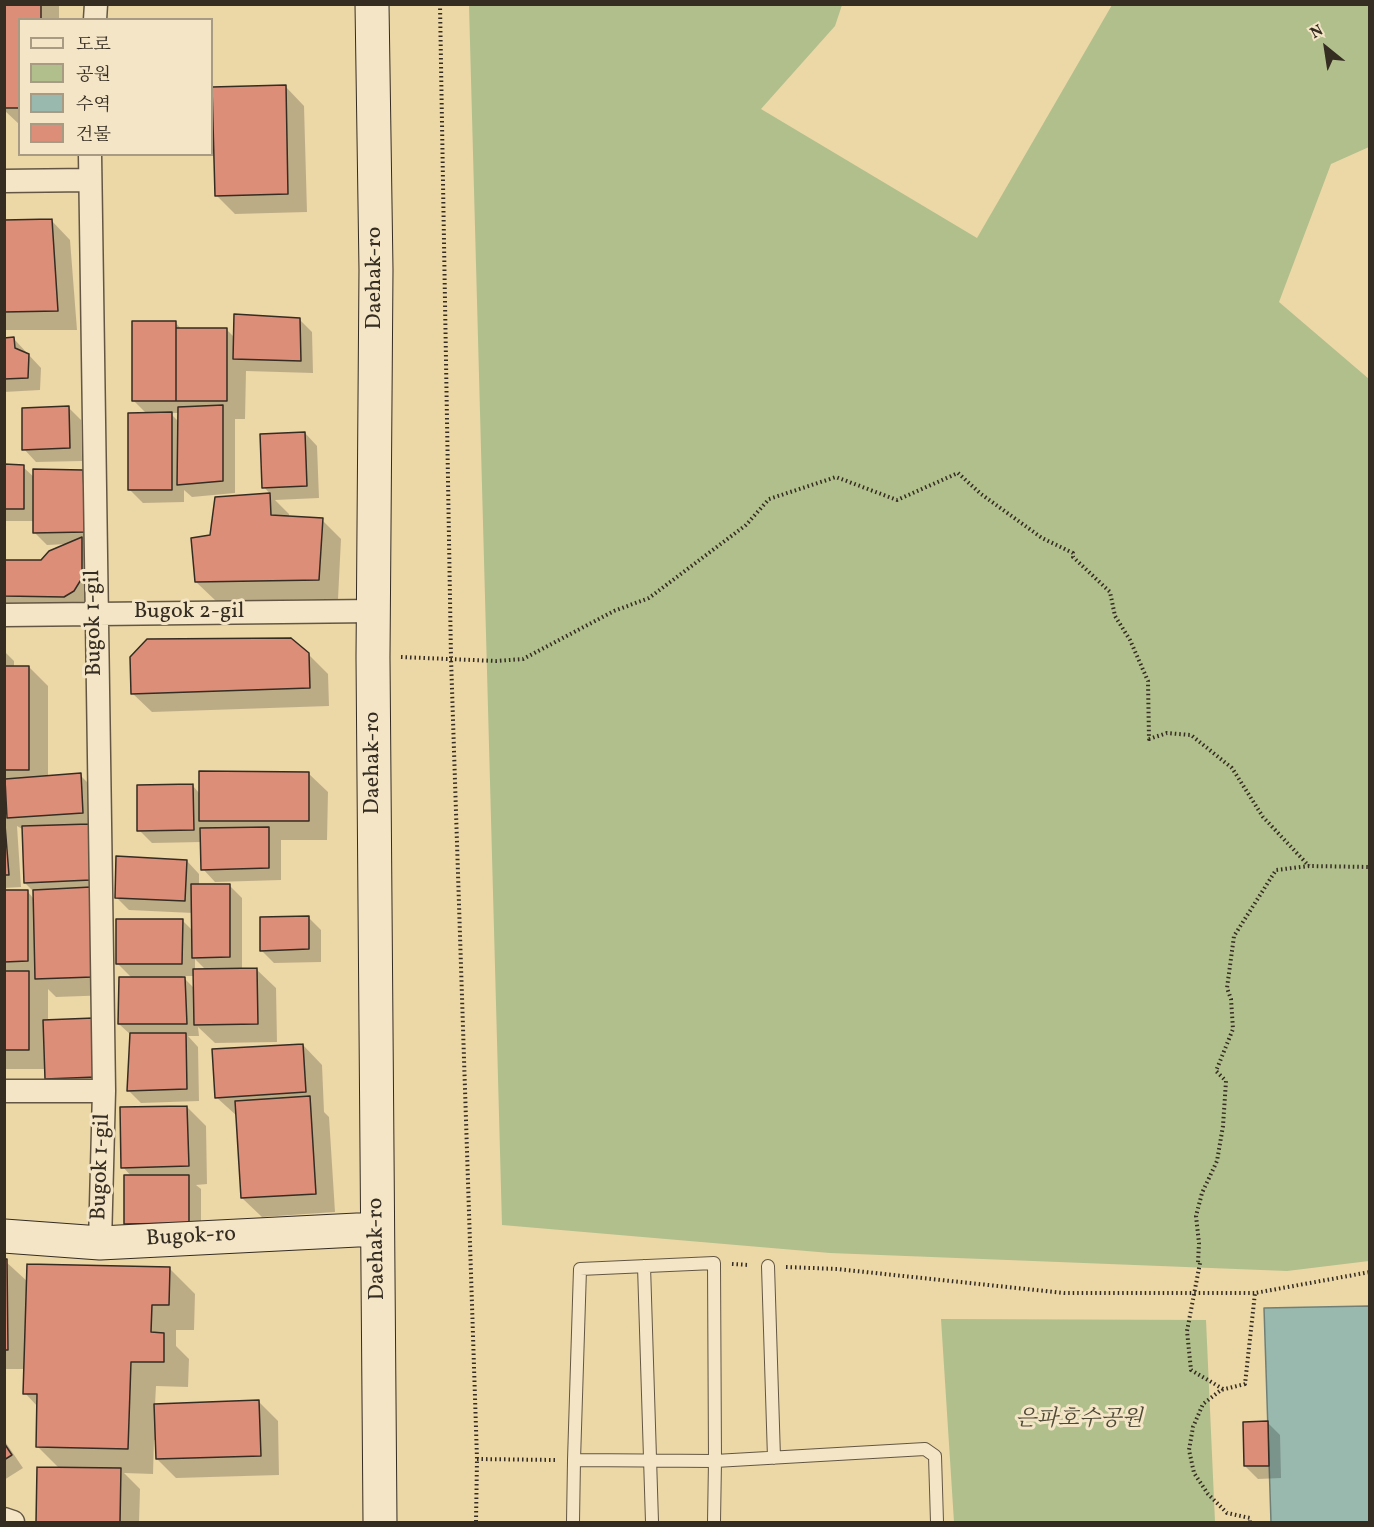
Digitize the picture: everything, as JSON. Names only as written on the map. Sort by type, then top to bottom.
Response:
[{"type":"street","name":"Daehak-ro","points":[[372,4],[376,270],[373,657],[380,1522]]},
{"type":"street","name":"Bugok 1-gil","points":[[90,156],[95,614],[104,1091],[99,1243]]},
{"type":"street","points":[[4,181],[89,180]]},
{"type":"street","name":"Bugok 2-gil","points":[[4,615],[374,611]]},
{"type":"street","name":"Bugok 1-gil","points":[[4,1091],[104,1091]]},
{"type":"street","name":"Bugok-ro","points":[[4,1236],[99,1243],[377,1229]]},
{"type":"street","points":[[4,1519],[13,1522]]},
{"type":"lane","points":[[573,1522],[580,1269],[714,1263],[714,1522]]},
{"type":"lane","points":[[644,1266],[652,1522]]},
{"type":"lane","points":[[768,1266],[774,1458]]},
{"type":"lane","points":[[574,1460],[715,1461],[925,1449],[935,1456],[937,1522]]},
{"type":"path","points":[[440,4],[450,657],[477,1459],[476,1522]]},
{"type":"path","points":[[373,657],[450,657],[496,661],[523,659],[614,611],[649,598],[746,525],[769,499],[836,477],[897,500],[958,473],[981,494],[1042,538],[1073,553],[1073,557],[1110,592],[1115,616],[1130,640],[1149,681],[1149,739],[1167,733],[1191,735],[1232,768],[1263,817],[1309,866]]},
{"type":"path","points":[[1223,1389],[1191,1371],[1187,1331],[1200,1263],[1198,1263],[1199,1243],[1196,1216],[1202,1193],[1217,1161],[1222,1125],[1226,1081],[1216,1071],[1233,1029],[1231,999],[1227,988],[1234,936],[1276,870],[1309,866],[1370,867]]},
{"type":"path","points":[[837,1269],[1064,1293],[1255,1293],[1370,1272]]},
{"type":"path","points":[[1250,1522],[1250,1518],[1227,1512],[1208,1494],[1194,1473],[1189,1450],[1193,1427],[1203,1404],[1223,1389],[1245,1384],[1255,1293]]},
{"type":"path","points":[[477,1459],[574,1460]]},
{"type":"green space","points":[[469,5],[842,5],[835,26],[761,109],[977,238],[1112,5],[1369,5],[1369,147],[1331,164],[1279,302],[1369,379],[1369,1261],[1287,1271],[830,1253],[502,1225]]},
{"type":"green space","name":"은파호수공원","points":[[941,1319],[1206,1320],[1215,1522],[954,1522]]},
{"type":"water","points":[[1369,1306],[1369,1522],[1271,1522],[1264,1308]]},
{"type":"building","points":[[4,4],[41,4],[41,18],[18,18],[18,108],[4,108]]},
{"type":"building","points":[[286,85],[288,194],[215,196],[213,87]]},
{"type":"building","points":[[52,219],[58,311],[4,312],[4,220]]},
{"type":"building","points":[[234,314],[300,318],[301,361],[233,359]]},
{"type":"building","points":[[132,321],[176,321],[176,401],[132,401]]},
{"type":"building","points":[[176,328],[227,328],[227,401],[176,401]]},
{"type":"building","points":[[14,337],[15,348],[29,354],[28,378],[4,379],[4,338]]},
{"type":"building","points":[[223,405],[223,481],[177,485],[178,407]]},
{"type":"building","points":[[69,406],[70,448],[22,450],[22,408]]},
{"type":"building","points":[[172,412],[172,490],[128,490],[128,413]]},
{"type":"building","points":[[305,432],[307,486],[262,488],[260,434]]},
{"type":"building","points":[[4,464],[24,465],[24,509],[4,509]]},
{"type":"building","points":[[33,469],[83,470],[86,532],[33,533]]},
{"type":"building","points":[[270,493],[271,515],[323,518],[319,580],[195,582],[191,538],[210,535],[215,497]]},
{"type":"building","points":[[82,537],[82,578],[74,591],[64,597],[4,596],[4,560],[41,560],[49,551]]},
{"type":"building","points":[[291,638],[309,653],[310,688],[131,694],[130,657],[147,639]]},
{"type":"building","points":[[4,666],[29,666],[29,770],[4,770]]},
{"type":"building","points":[[199,771],[309,772],[309,821],[199,821]]},
{"type":"building","points":[[81,773],[83,813],[7,818],[5,779]]},
{"type":"building","points":[[193,784],[194,830],[137,831],[137,785]]},
{"type":"building","points":[[4,812],[9,875],[4,875]]},
{"type":"building","points":[[89,824],[91,880],[24,883],[22,826]]},
{"type":"building","points":[[269,827],[269,868],[201,870],[200,828]]},
{"type":"building","points":[[116,856],[187,860],[185,901],[115,898]]},
{"type":"building","points":[[191,884],[230,884],[230,957],[192,958]]},
{"type":"building","points":[[91,887],[93,977],[35,979],[33,890]]},
{"type":"building","points":[[4,890],[28,890],[28,961],[4,962]]},
{"type":"building","points":[[309,916],[309,949],[260,951],[260,917]]},
{"type":"building","points":[[116,919],[183,919],[182,964],[116,964]]},
{"type":"building","points":[[257,968],[258,1024],[194,1025],[193,969]]},
{"type":"building","points":[[4,971],[29,971],[29,1050],[4,1050]]},
{"type":"building","points":[[119,977],[185,977],[187,1024],[118,1024]]},
{"type":"building","points":[[94,1018],[96,1077],[45,1079],[43,1020]]},
{"type":"building","points":[[130,1033],[186,1033],[187,1089],[127,1091]]},
{"type":"building","points":[[303,1044],[306,1092],[215,1098],[212,1049]]},
{"type":"building","points":[[310,1096],[316,1194],[241,1198],[235,1101]]},
{"type":"building","points":[[187,1106],[189,1166],[121,1168],[120,1107]]},
{"type":"building","points":[[124,1175],[189,1175],[189,1223],[124,1224]]},
{"type":"building","points":[[4,1259],[7,1259],[8,1350],[4,1350]]},
{"type":"building","points":[[27,1264],[170,1267],[169,1305],[152,1305],[151,1332],[164,1333],[164,1362],[131,1362],[128,1449],[36,1447],[37,1394],[23,1394]]},
{"type":"building","points":[[259,1400],[261,1456],[156,1459],[154,1404]]},
{"type":"building","points":[[1268,1421],[1269,1466],[1244,1466],[1243,1422]]},
{"type":"building","points":[[4,1443],[12,1455],[4,1460]]},
{"type":"building","points":[[37,1467],[121,1468],[120,1522],[36,1522]]}]
